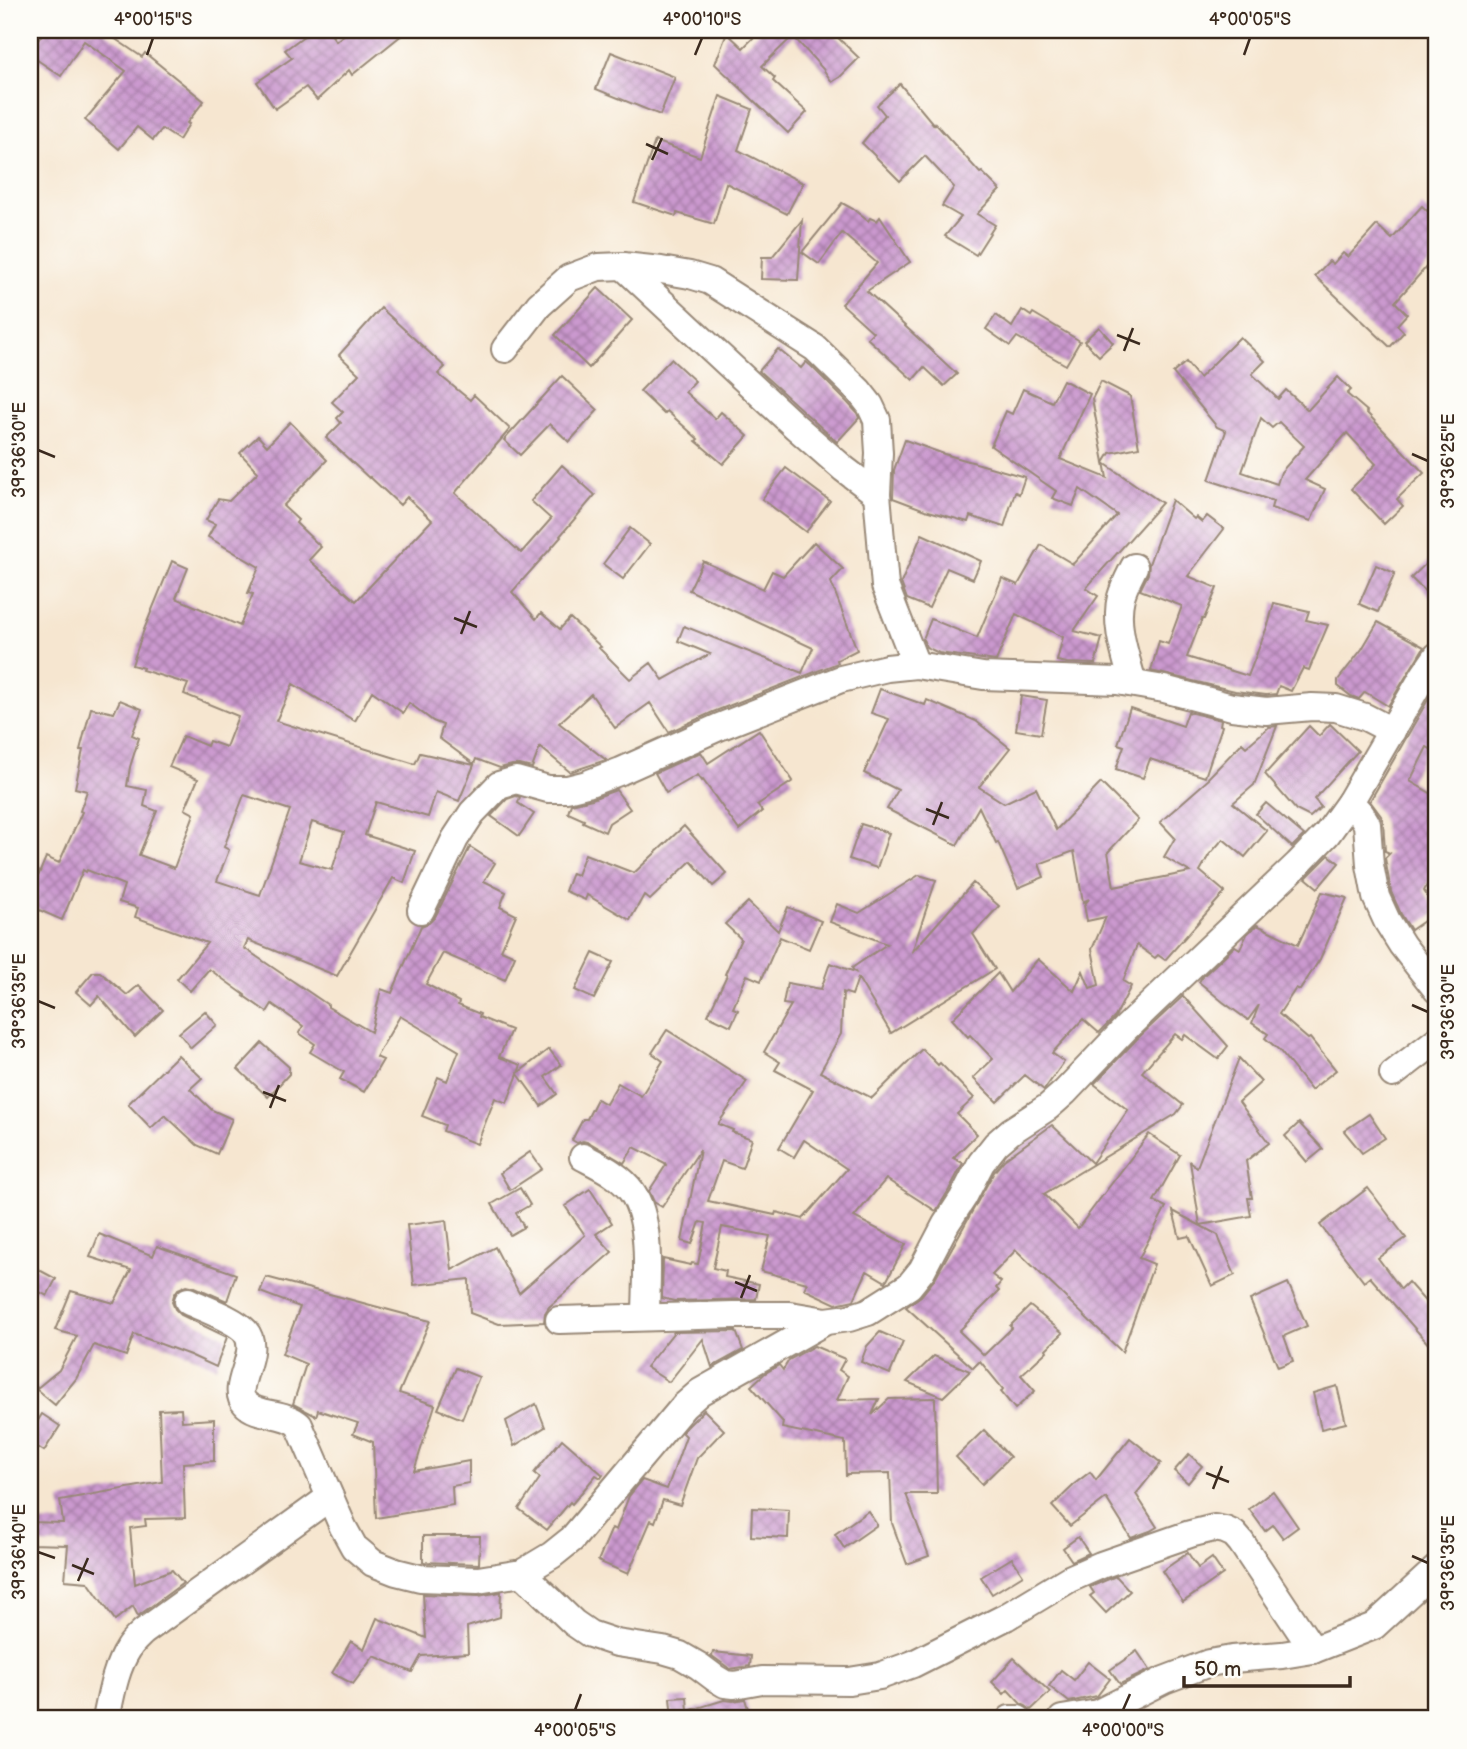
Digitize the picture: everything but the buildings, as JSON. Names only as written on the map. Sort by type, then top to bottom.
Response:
[{"type":"street","points":[[623,266],[844,470],[877,494]]},
{"type":"street","points":[[505,349],[539,305],[569,278],[598,267],[623,266],[661,270],[710,281],[815,348],[859,391],[870,405],[877,421],[877,494],[885,586],[916,665]]},
{"type":"street","points":[[1133,684],[1119,616],[1120,599],[1134,567]]},
{"type":"street","points":[[559,1320],[790,1315],[826,1321],[849,1318],[868,1311],[909,1286],[922,1270],[981,1163],[996,1144],[1065,1092],[1135,1020],[1327,834],[1350,802],[1437,656]]},
{"type":"street","points":[[421,910],[455,839],[472,813],[499,785],[516,780],[548,789],[567,789],[587,784],[719,727],[841,679],[887,668],[916,665],[983,676],[1117,681],[1164,689],[1232,707],[1266,711],[1336,708],[1392,731]]},
{"type":"street","points":[[1350,802],[1367,824],[1376,897],[1387,921],[1402,945],[1437,989]]},
{"type":"street","points":[[1393,1074],[1437,1040]]},
{"type":"street","points":[[583,1157],[618,1177],[632,1193],[641,1213],[647,1258],[646,1317]]},
{"type":"street","points":[[187,1301],[246,1332],[250,1343],[250,1356],[240,1393],[242,1399],[253,1409],[292,1418],[299,1424],[354,1547],[373,1563],[385,1568],[420,1578],[468,1580],[522,1573],[552,1555],[572,1539],[684,1406],[699,1392],[826,1321]]},
{"type":"street","points":[[106,1719],[123,1657],[129,1646],[143,1632],[330,1497]]},
{"type":"street","points":[[522,1573],[574,1623],[590,1634],[617,1643],[680,1655],[725,1684],[762,1680],[849,1681],[880,1676],[913,1664],[1006,1617],[1069,1579],[1101,1564],[1214,1528],[1234,1534],[1241,1542],[1313,1650]]},
{"type":"street","points":[[1062,1719],[1098,1713],[1164,1680],[1209,1663],[1232,1658],[1313,1650],[1374,1626],[1437,1568]]},
{"type":"street","points":[[1010,1719],[1017,1719]]}]
